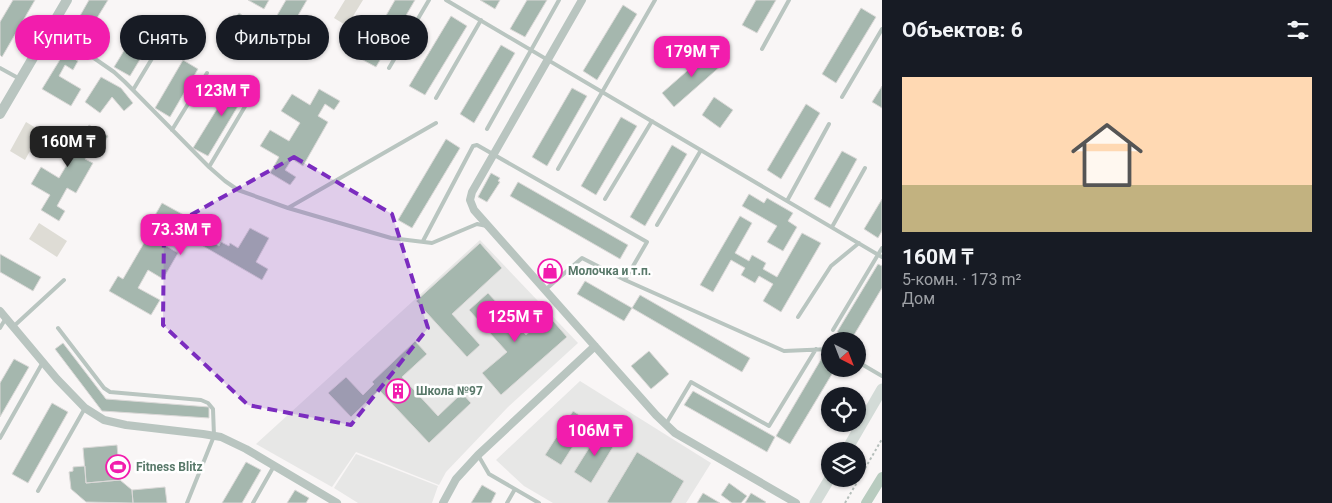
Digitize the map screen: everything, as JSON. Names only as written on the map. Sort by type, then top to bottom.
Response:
[{"type":"main road","points":[[851,442],[882,389]]},
{"type":"main road","points":[[815,503],[825,487]]},
{"type":"street","points":[[58,15],[67,0]]},
{"type":"street","points":[[582,0],[472,192],[470,200],[474,210],[594,346],[675,433],[796,503]]},
{"type":"street","points":[[0,114],[31,60]]},
{"type":"street","points":[[0,311],[43,362],[86,408],[104,420],[126,425],[221,437],[274,466],[323,500],[337,503]]},
{"type":"street","points":[[443,503],[456,479],[478,455],[594,346]]},
{"type":"lane","points":[[389,68],[429,0]]},
{"type":"lane","points":[[448,0],[880,256]]},
{"type":"lane","points":[[487,129],[559,0]]},
{"type":"lane","points":[[558,169],[655,0]]},
{"type":"lane","points":[[762,49],[789,0]]},
{"type":"lane","points":[[436,98],[481,20]]},
{"type":"lane","points":[[842,97],[882,29]]},
{"type":"lane","points":[[97,60],[114,72],[209,167],[238,190],[288,208],[391,238],[432,243],[477,224],[491,227]]},
{"type":"lane","points":[[133,90],[151,60]]},
{"type":"lane","points":[[0,68],[20,79]]},
{"type":"lane","points":[[172,130],[207,73]]},
{"type":"lane","points":[[209,167],[253,93]]},
{"type":"lane","points":[[605,199],[652,121]]},
{"type":"lane","points":[[288,208],[436,123]]},
{"type":"lane","points":[[787,200],[829,124]]},
{"type":"lane","points":[[423,242],[473,146],[477,145],[647,242],[625,280]]},
{"type":"lane","points":[[657,225],[701,150]]},
{"type":"lane","points":[[832,227],[866,168]]},
{"type":"lane","points":[[798,317],[831,266],[859,244]]},
{"type":"lane","points":[[833,330],[880,256],[882,248]]},
{"type":"lane","points":[[545,290],[582,258],[625,280],[784,351],[821,349]]},
{"type":"lane","points":[[14,327],[64,280]]},
{"type":"lane","points":[[0,328],[6,318]]},
{"type":"lane","points":[[58,328],[104,388],[110,392],[202,400],[214,409],[214,436],[187,503]]},
{"type":"lane","points":[[666,424],[691,382],[769,426],[816,349]]},
{"type":"lane","points":[[0,438],[43,362]]},
{"type":"lane","points":[[866,367],[882,376]]},
{"type":"lane","points":[[38,491],[86,408]]},
{"type":"lane","points":[[478,455],[489,474],[539,503]]},
{"type":"lane","points":[[253,503],[274,466]]},
{"type":"lane","points":[[507,503],[515,489]]},
{"type":"path","points":[[845,503],[882,439]]},
{"type":"highlighted area","points":[[294,157],[392,214],[428,328],[351,425],[248,405],[163,325],[164,230]]},
{"type":"shaded area","points":[[345,0],[363,0],[354,15],[339,15],[339,21],[334,18]]},
{"type":"shaded area","points":[[26,122],[41,131],[25,160],[10,151]]},
{"type":"shaded area","points":[[39,223],[67,241],[57,257],[29,239]]},
{"type":"shaded area","points":[[480,240],[578,343],[508,407],[446,472],[439,485],[356,452],[332,487],[256,444]]},
{"type":"shaded area","points":[[580,381],[711,463],[686,503],[553,503],[524,486],[496,460]]},
{"type":"shaded area","points":[[356,454],[438,486],[432,503],[358,503],[334,488]]},
{"type":"building","points":[[13,0],[35,0],[26,15],[15,15],[15,35],[2,57],[0,55],[0,22]]},
{"type":"building","points":[[89,0],[108,0],[99,15],[80,15]]},
{"type":"building","points":[[248,0],[269,0],[264,9]]},
{"type":"building","points":[[286,0],[307,0],[298,15],[277,15]]},
{"type":"building","points":[[395,0],[415,0],[406,15],[386,15]]},
{"type":"building","points":[[480,0],[500,0],[495,9]]},
{"type":"building","points":[[527,0],[547,0],[525,37],[510,29]]},
{"type":"building","points":[[756,0],[776,0],[757,33],[742,25]]},
{"type":"building","points":[[623,5],[637,14],[597,80],[583,71]]},
{"type":"building","points":[[861,8],[876,17],[836,83],[822,74]]},
{"type":"building","points":[[451,16],[467,26],[425,95],[409,86],[425,60],[428,60],[428,54]]},
{"type":"building","points":[[501,45],[515,53],[474,123],[460,114]]},
{"type":"building","points":[[711,50],[723,64],[674,107],[662,93]]},
{"type":"building","points":[[120,57],[120,60],[140,60],[130,76],[114,67]]},
{"type":"building","points":[[60,60],[78,61],[73,70],[65,65],[59,76],[81,89],[71,106],[42,89]]},
{"type":"building","points":[[183,60],[198,69],[170,117],[155,108]]},
{"type":"building","points":[[363,60],[380,60],[376,67]]},
{"type":"building","points":[[101,77],[121,88],[133,103],[124,111],[112,97],[100,113],[85,102]]},
{"type":"building","points":[[236,78],[250,86],[208,156],[193,148]]},
{"type":"building","points":[[882,86],[882,108],[872,102]]},
{"type":"building","points":[[572,88],[587,96],[547,166],[532,157]]},
{"type":"building","points":[[319,89],[340,101],[334,110],[325,104],[318,116],[328,122],[303,166],[292,159],[285,170],[296,177],[290,185],[270,173],[279,157],[260,146],[270,130],[289,141],[300,123],[281,111],[292,94],[310,105]]},
{"type":"building","points":[[714,97],[733,110],[720,128],[702,115]]},
{"type":"building","points":[[806,104],[820,113],[781,179],[767,170]]},
{"type":"building","points":[[621,117],[637,126],[596,195],[581,186]]},
{"type":"building","points":[[89,125],[108,136],[102,146],[95,142],[85,159],[93,163],[76,193],[67,188],[57,206],[65,211],[59,221],[41,210],[50,195],[31,184],[41,167],[59,178],[69,161],[50,150],[60,130],[80,142]]},
{"type":"building","points":[[446,139],[460,148],[412,228],[398,220]]},
{"type":"building","points":[[672,145],[687,154],[645,226],[630,217]]},
{"type":"building","points":[[842,151],[857,159],[830,208],[814,199]]},
{"type":"building","points":[[491,173],[500,178],[498,181],[500,182],[487,202],[478,197]]},
{"type":"building","points":[[518,182],[628,245],[620,259],[510,196]]},
{"type":"building","points":[[749,194],[764,203],[767,198],[793,213],[788,221],[797,227],[783,251],[767,242],[777,226],[742,206]]},
{"type":"building","points":[[882,199],[882,231],[878,238],[864,229]]},
{"type":"building","points":[[162,203],[202,225],[197,233],[219,246],[221,242],[229,246],[230,243],[238,248],[250,228],[269,238],[256,262],[268,269],[262,280],[172,228],[163,244],[178,253],[163,279],[148,270],[138,288],[160,300],[151,315],[109,291],[118,276],[123,279],[158,219],[154,217]]},
{"type":"building","points":[[740,216],[752,223],[735,253],[749,261],[752,255],[766,263],[763,269],[777,277],[802,233],[821,243],[781,312],[763,301],[773,284],[759,276],[755,283],[741,275],[745,268],[731,260],[713,292],[700,285]]},
{"type":"building","points":[[480,243],[502,268],[452,314],[480,345],[467,357],[416,301]]},
{"type":"building","points":[[0,254],[41,277],[33,291],[0,272]]},
{"type":"building","points":[[878,264],[882,266],[882,288],[856,332],[837,332]]},
{"type":"building","points":[[585,281],[632,308],[624,321],[577,294]]},
{"type":"building","points":[[488,293],[526,335],[548,315],[567,337],[501,395],[482,373],[507,352],[469,310]]},
{"type":"building","points":[[640,295],[750,358],[742,372],[632,308]]},
{"type":"building","name":"Школа №97","points":[[415,341],[427,354],[402,377],[438,416],[462,393],[471,403],[429,443],[379,390],[351,417],[328,393],[346,377],[363,395],[374,384],[372,382]]},
{"type":"building","points":[[63,343],[106,399],[209,407],[209,418],[102,411],[55,349]]},
{"type":"building","points":[[649,351],[669,374],[651,389],[631,366]]},
{"type":"building","points":[[14,359],[29,367],[0,417],[0,383]]},
{"type":"building","points":[[821,359],[821,378],[830,378],[824,387],[821,387],[821,392],[790,444],[776,436]]},
{"type":"building","points":[[693,391],[775,437],[767,452],[684,405]]},
{"type":"building","points":[[52,403],[68,412],[28,483],[12,474]]},
{"type":"building","points":[[573,411],[589,421],[561,465],[545,455]]},
{"type":"building","points":[[599,432],[616,442],[591,483],[574,472]]},
{"type":"building","points":[[117,445],[120,480],[86,483],[83,448]]},
{"type":"building","points":[[637,452],[684,481],[671,503],[607,502]]},
{"type":"building","points":[[246,462],[261,470],[242,503],[222,503]]},
{"type":"building","points":[[85,466],[86,483],[120,480],[132,490],[133,503],[86,502],[71,489],[69,472],[73,471],[73,467]]},
{"type":"building","points":[[729,483],[747,496],[741,503],[732,503],[721,495]]},
{"type":"building","points":[[482,485],[496,493],[491,503],[471,503]]},
{"type":"building","points":[[165,487],[167,503],[133,503],[132,490]]},
{"type":"building","points":[[295,490],[309,498],[306,503],[287,503]]},
{"type":"building","points":[[703,493],[720,503],[697,503]]},
{"type":"building","points":[[751,493],[766,502],[745,503]]},
{"type":"waterway","points":[[866,503],[882,477]]},
{"type":"place","name":"Молочка и т.п.","points":[[550,271]]},
{"type":"place","name":"Школа №97","points":[[398,391]]},
{"type":"place","name":"Fitness Blitz","points":[[118,467]]}]
